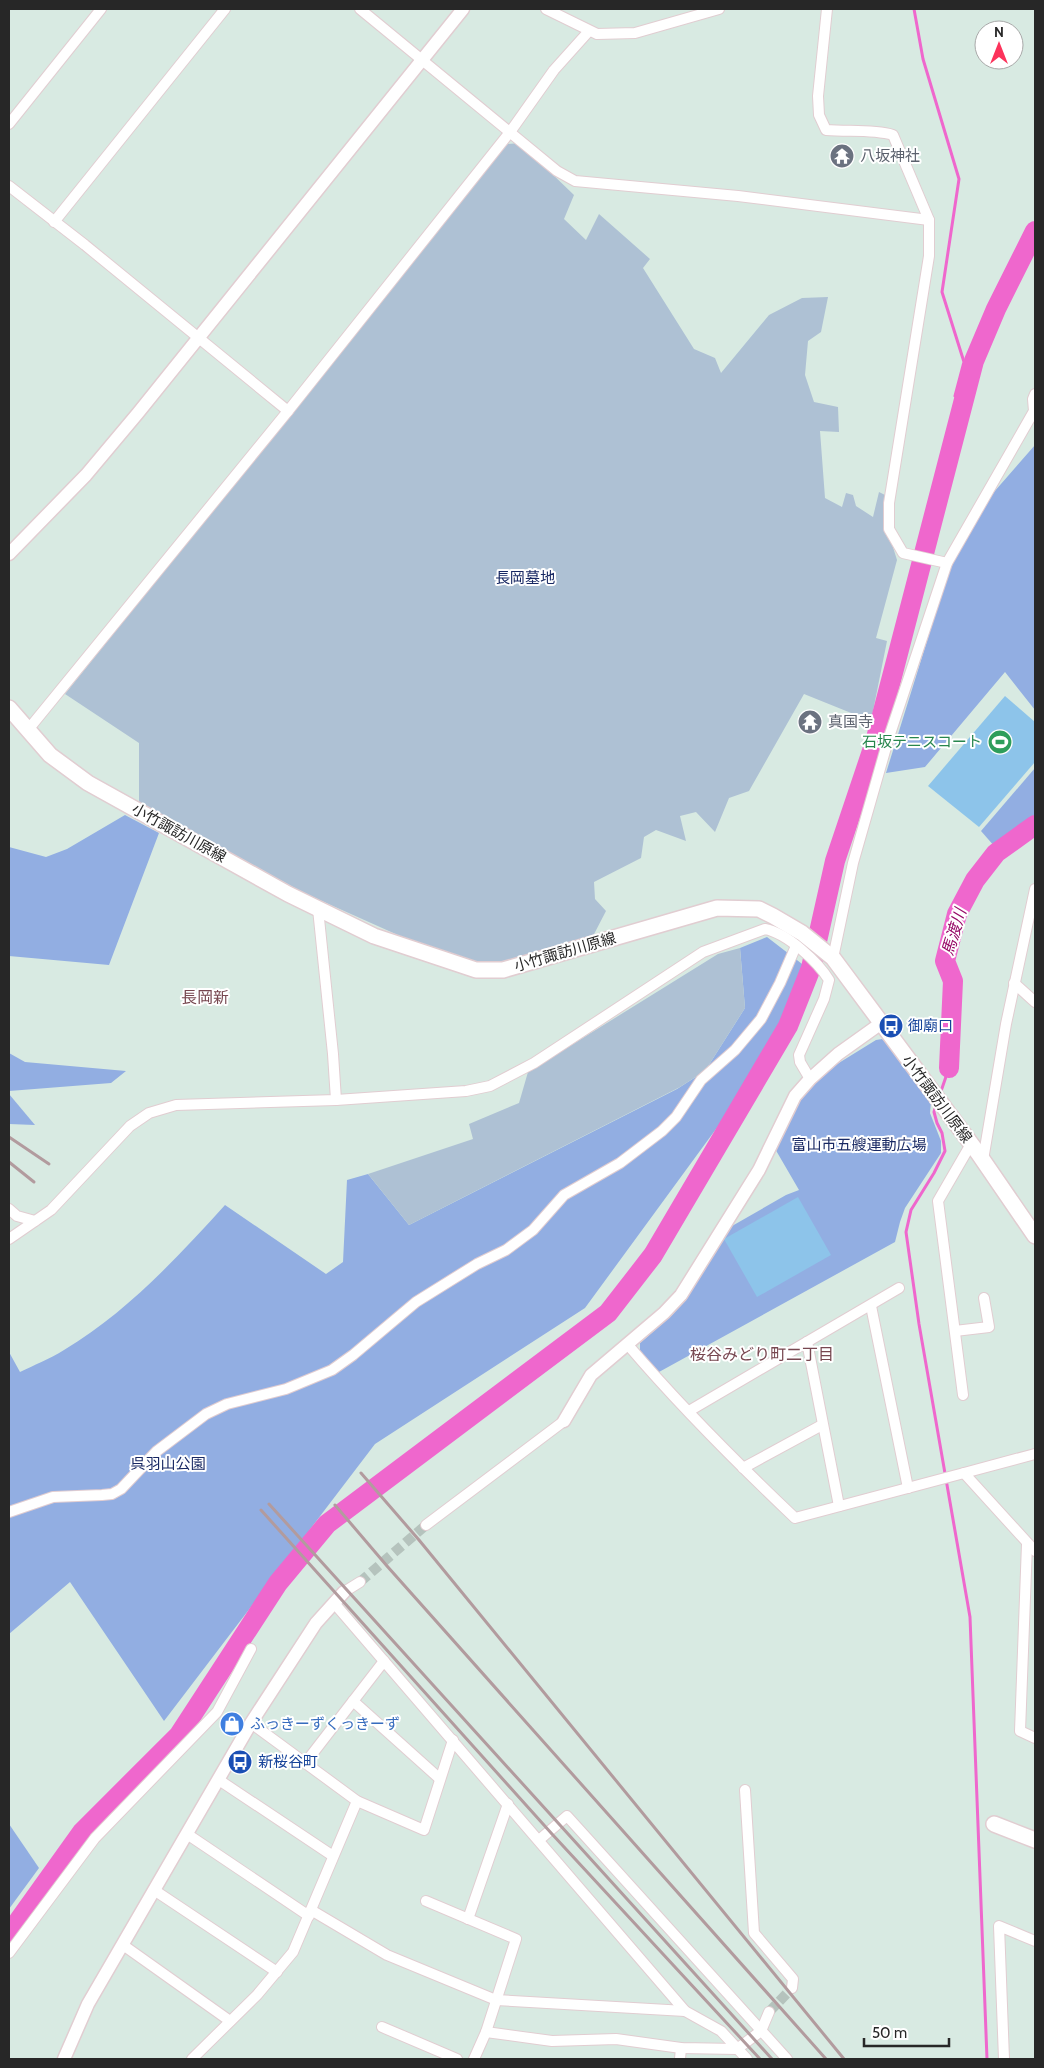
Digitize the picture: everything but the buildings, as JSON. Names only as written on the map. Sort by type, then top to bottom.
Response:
[{"type":"main road","name":"小竹諏訪川原線","points":[[9,709],[50,755],[88,783],[288,894],[374,936],[476,970],[503,970],[717,908],[759,909],[799,939],[831,955],[880,1024],[983,1160],[1035,1236]]},
{"type":"main road","points":[[994,1824],[1035,1840]]},
{"type":"street","points":[[9,124],[101,9]]},
{"type":"street","points":[[54,222],[225,9]]},
{"type":"street","points":[[360,9],[557,171],[575,182],[738,196],[929,220]]},
{"type":"street","points":[[9,554],[86,475],[199,338],[463,9]]},
{"type":"street","points":[[546,9],[597,34],[635,33],[718,9]]},
{"type":"street","points":[[827,9],[818,96],[819,115],[826,130],[846,132],[880,131],[893,135],[929,220],[929,256],[889,503],[889,529],[903,553],[946,563]]},
{"type":"street","points":[[27,731],[288,411],[510,132],[554,70],[590,31]]},
{"type":"street","points":[[9,186],[288,411]]},
{"type":"street","points":[[831,955],[853,863],[889,737],[946,563],[1035,411],[1033,400],[1035,394]]},
{"type":"street","points":[[983,1160],[1006,1024],[1035,889]]},
{"type":"street","points":[[318,909],[336,1100]]},
{"type":"street","points":[[9,1239],[51,1210],[130,1126],[149,1112],[176,1105],[336,1100],[466,1091],[490,1086],[534,1063],[703,952],[765,928],[799,939],[829,980],[824,999],[799,1056],[800,1062],[810,1079]]},
{"type":"street","points":[[9,1512],[53,1497],[112,1494],[121,1489],[157,1451],[206,1414],[227,1404],[286,1389],[332,1370],[353,1355],[416,1302],[477,1264],[506,1250],[533,1230],[564,1196],[620,1163],[676,1116],[701,1080],[735,1050],[761,1019],[780,983],[799,939]]},
{"type":"street","points":[[1014,983],[1035,1002]]},
{"type":"street","points":[[426,1525],[564,1421],[591,1375],[664,1313],[680,1295],[759,1170],[795,1096],[810,1079],[838,1054],[880,1024]]},
{"type":"street","points":[[963,1394],[938,1200],[971,1144]]},
{"type":"street","points":[[9,1209],[17,1216],[35,1221]]},
{"type":"street","points":[[689,1411],[899,1288]]},
{"type":"street","points":[[955,1331],[989,1327],[984,1298]]},
{"type":"street","points":[[871,1306],[908,1488]]},
{"type":"street","points":[[807,1342],[839,1506]]},
{"type":"street","points":[[628,1345],[743,1468],[795,1518],[1035,1454]]},
{"type":"street","points":[[743,1468],[822,1425]]},
{"type":"street","points":[[964,1473],[1035,1551]]},
{"type":"street","points":[[1028,1544],[1020,1731],[1035,1738]]},
{"type":"street","points":[[64,2059],[88,2004],[251,1723],[316,1623],[344,1592],[360,1582]]},
{"type":"street","points":[[334,1602],[685,2010],[722,2031],[747,2059]]},
{"type":"street","points":[[9,1953],[95,1838],[217,1712],[251,1649]]},
{"type":"street","points":[[306,1762],[384,1661]]},
{"type":"street","points":[[353,1701],[440,1779]]},
{"type":"street","points":[[251,1723],[357,1801],[424,1830],[453,1740]]},
{"type":"street","points":[[218,1780],[333,1856]]},
{"type":"street","points":[[745,1790],[754,1932],[793,1979],[792,1988]]},
{"type":"street","points":[[192,2059],[277,1972],[293,1952],[357,1801]]},
{"type":"street","points":[[468,1919],[508,1804]]},
{"type":"street","points":[[538,1840],[567,1816],[787,2059]]},
{"type":"street","points":[[187,1834],[310,1913],[387,1955],[496,2000],[685,2010]]},
{"type":"street","points":[[154,1890],[277,1972]]},
{"type":"street","points":[[426,1901],[516,1939],[486,2032],[474,2059]]},
{"type":"street","points":[[1004,2059],[999,1926],[1035,1941]]},
{"type":"street","points":[[123,1945],[230,2021]]},
{"type":"street","points":[[486,2032],[552,2041],[616,2039],[681,2048],[738,2049],[761,2031],[769,2012]]},
{"type":"street","points":[[382,2027],[457,2059]]},
{"type":"street","points":[[680,2059],[681,2048]]},
{"type":"green space","name":"長岡墓地","points":[[520,143],[574,195],[564,219],[586,240],[599,214],[650,259],[643,268],[694,349],[715,358],[721,373],[769,315],[802,298],[828,297],[821,332],[808,341],[805,375],[814,402],[838,407],[839,432],[820,431],[825,498],[842,507],[846,493],[853,495],[856,506],[873,517],[879,492],[887,496],[885,533],[892,544],[897,560],[876,638],[887,641],[871,721],[804,694],[749,791],[729,798],[715,832],[696,812],[680,816],[686,841],[656,830],[644,837],[641,858],[594,882],[595,899],[606,911],[592,938],[476,970],[304,893],[139,803],[139,743],[65,694],[507,144]]},
{"type":"green space","points":[[1035,445],[1035,710],[1005,672],[925,767],[886,773],[950,567],[994,492]]},
{"type":"green space","points":[[1035,768],[1035,821],[995,847],[981,831]]},
{"type":"green space","points":[[125,815],[159,833],[109,965],[9,956],[9,847],[46,857],[67,849]]},
{"type":"green space","name":"呉羽山公園","points":[[767,937],[806,967],[784,1028],[735,1103],[585,1308],[375,1444],[164,1721],[70,1582],[9,1634],[9,1352],[20,1372],[59,1353],[87,1335],[150,1284],[225,1205],[326,1274],[343,1262],[347,1180],[368,1174],[409,1225],[677,1089],[705,1071],[745,1008],[740,948]]},
{"type":"green space","points":[[740,948],[745,1008],[705,1071],[680,1087],[409,1225],[368,1174],[473,1139],[469,1124],[519,1103],[528,1072],[718,954]]},
{"type":"green space","name":"富山市五艘運動広場","points":[[882,1039],[887,1042],[931,1102],[930,1113],[941,1141],[941,1153],[905,1208],[895,1242],[659,1372],[640,1354],[640,1343],[673,1314],[732,1226],[786,1195],[799,1190],[774,1147],[794,1107],[821,1074],[876,1040]]},
{"type":"green space","points":[[9,1053],[25,1062],[126,1071],[111,1083],[9,1091]]},
{"type":"green space","points":[[9,1094],[35,1125],[9,1124]]},
{"type":"green space","points":[[9,1824],[39,1868],[9,1909]]},
{"type":"shaded area","name":"石坂テニスコート","points":[[1005,696],[1035,722],[1035,762],[979,827],[928,786]]},
{"type":"shaded area","points":[[798,1197],[831,1255],[757,1297],[724,1239]]},
{"type":"waterway","points":[[914,9],[923,59],[959,179],[942,292],[964,362],[955,396],[965,399]]},
{"type":"waterway","points":[[9,1934],[82,1832],[179,1735],[278,1583],[327,1524],[608,1313],[653,1255],[788,1026],[811,968],[835,861],[875,742],[974,361],[996,309],[1035,231]]},
{"type":"waterway","name":"馬渡川","points":[[949,1068],[953,981],[945,961],[957,914],[975,880],[996,853],[1035,825]]},
{"type":"waterway","points":[[940,1094],[949,1068]]},
{"type":"waterway","points":[[936,1105],[934,1112],[942,1133],[945,1151],[911,1210],[906,1232],[919,1324],[970,1617],[987,2059]]},
{"type":"tunnel","points":[[360,1582],[426,1525]]},
{"type":"tunnel","points":[[769,2012],[792,1988]]},
{"type":"railway","points":[[9,1137],[49,1164]]},
{"type":"railway","points":[[9,1162],[34,1182]]},
{"type":"railway","points":[[361,1473],[419,1540],[844,2059]]},
{"type":"railway","points":[[269,1504],[772,2059]]},
{"type":"railway","points":[[335,1505],[387,1566],[826,2059]]},
{"type":"railway","points":[[261,1510],[552,1834],[760,2059]]},
{"type":"place","name":"八坂神社","points":[[842,156]]},
{"type":"place","name":"真国寺","points":[[810,722]]},
{"type":"place","name":"石坂テニスコート","points":[[1000,742]]},
{"type":"place","name":"御廟口","points":[[891,1026]]},
{"type":"place","name":"ふっきーずくっきーず","points":[[232,1724]]},
{"type":"place","name":"新桜谷町","points":[[240,1762]]},
{"type":"district","name":"長岡新","points":[[205,997]]},
{"type":"district","name":"桜谷みどり町二丁目","points":[[762,1354]]}]
